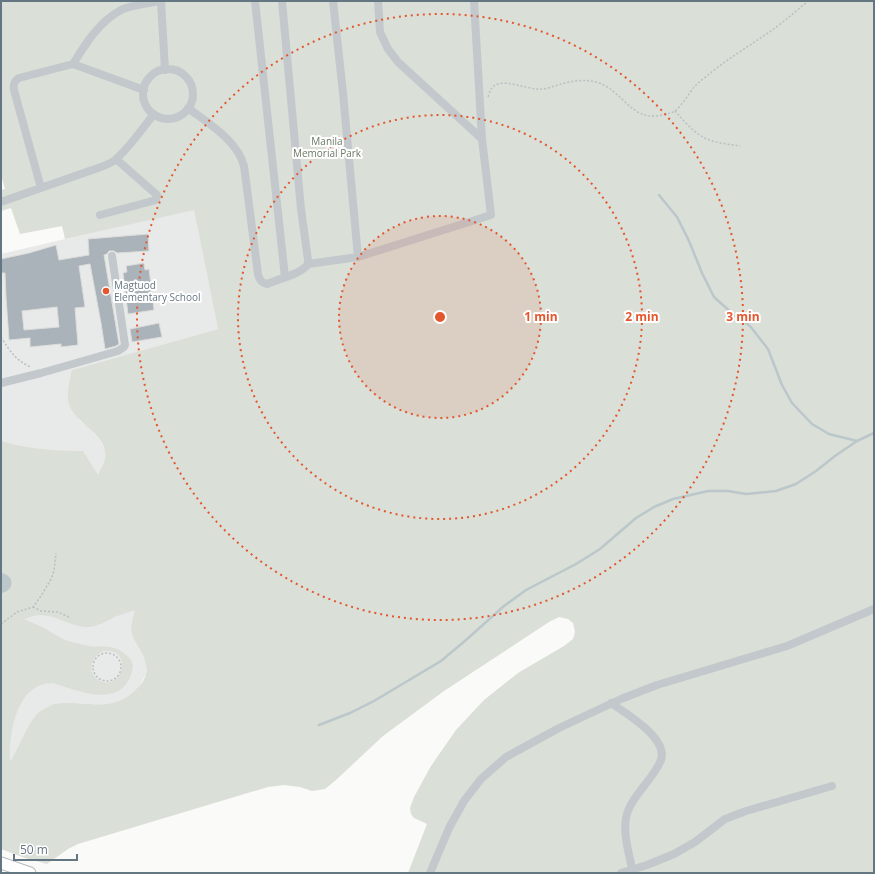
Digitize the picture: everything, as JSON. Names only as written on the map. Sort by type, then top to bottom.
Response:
[{"type":"main road","points":[[1,863],[30,873]]},
{"type":"lane","points":[[74,64],[93,33],[109,18],[122,10],[159,1],[165,70]]},
{"type":"lane","points":[[255,1],[285,277]]},
{"type":"lane","points":[[282,1],[301,209],[308,264]]},
{"type":"lane","points":[[333,1],[358,258]]},
{"type":"lane","points":[[378,1],[380,32],[388,49],[398,62],[482,139]]},
{"type":"lane","points":[[188,108],[227,138],[233,144],[242,159],[258,274],[261,282],[267,284],[299,272],[308,264],[358,258],[491,215],[482,139],[474,1]]},
{"type":"lane","points":[[41,188],[14,90],[13,84],[15,80],[74,64],[144,90]]},
{"type":"lane","points":[[165,70],[180,73],[184,76],[191,84],[193,94],[191,104],[188,108],[181,115],[172,119],[163,118],[154,114],[145,104],[144,99],[144,90],[148,80],[151,76],[165,70]]},
{"type":"lane","points":[[1,202],[98,168],[116,159],[154,114]]},
{"type":"lane","points":[[100,215],[156,200],[157,195],[116,159]]},
{"type":"lane","points":[[1,383],[118,351],[124,347],[112,256]]},
{"type":"lane","points":[[430,873],[449,828],[464,801],[481,779],[506,757],[559,728],[611,703],[657,685],[787,646],[874,609]]},
{"type":"lane","points":[[611,703],[634,718],[654,736],[662,750],[661,759],[655,771],[633,799],[626,817],[626,835],[632,869]]},
{"type":"lane","points":[[621,873],[647,865],[674,854],[695,842],[725,819],[746,811],[832,786]]},
{"type":"path","points":[[488,100],[490,89],[499,84],[506,83],[538,90],[551,88],[575,80],[588,80],[612,90],[639,113],[650,117],[664,115],[675,111],[696,86],[709,74],[735,55],[767,35],[808,1]]},
{"type":"path","points":[[675,111],[693,130],[703,137],[717,142],[740,146]]},
{"type":"path","points":[[1,337],[12,354],[18,360],[41,373]]},
{"type":"path","points":[[1,624],[17,612],[33,607],[51,579],[54,571],[56,553]]},
{"type":"path","points":[[33,607],[41,611],[58,612],[69,617]]},
{"type":"path","points":[[108,652],[118,657],[121,667],[117,676],[113,680],[108,681],[98,678],[94,674],[92,664],[98,655],[108,652]]},
{"type":"shaded area","points":[[194,209],[218,329],[72,370],[79,420],[99,439],[105,449],[105,458],[102,467],[151,544],[132,633],[146,662],[146,674],[139,687],[116,704],[103,705],[77,703],[31,723],[1,782],[1,254]]},
{"type":"shaded area","points":[[1,573],[6,574],[12,583],[6,592],[1,593]]},
{"type":"green space","name":"Manila Memorial Park","points":[[1,1],[874,1],[874,873],[408,873],[427,824],[414,818],[411,814],[410,808],[414,797],[431,766],[456,730],[484,700],[518,673],[564,646],[573,639],[575,632],[573,623],[568,619],[559,617],[549,622],[444,691],[383,736],[325,789],[312,791],[300,787],[284,785],[268,787],[78,844],[68,849],[47,864],[1,849],[1,441],[42,449],[83,451],[98,475],[105,458],[105,450],[97,436],[78,418],[72,411],[69,404],[68,392],[72,370],[218,329],[194,210],[65,239],[62,226],[20,234],[11,208],[1,211],[1,190],[5,189],[1,175]],"holes":[[[135,610],[131,631],[146,663],[146,674],[140,685],[124,699],[117,702],[109,704],[60,703],[42,710],[33,719],[10,762],[13,724],[23,700],[31,691],[40,685],[53,683],[87,693],[98,695],[109,694],[119,690],[127,683],[133,667],[132,661],[125,654],[115,648],[96,647],[71,642],[24,619],[33,616],[46,615],[79,626],[90,627],[99,625]],[[103,651],[113,652],[120,656],[122,663],[118,677],[105,683],[97,679],[91,668],[93,660]]]},
{"type":"building","points":[[148,234],[149,251],[117,253],[114,251],[109,251],[104,255],[119,344],[105,349],[90,264],[79,266],[85,307],[75,308],[78,345],[61,347],[61,344],[30,347],[30,338],[9,340],[5,273],[1,273],[1,259],[56,245],[59,260],[89,255],[88,239]],"holes":[[[57,307],[59,327],[24,330],[22,311]]]},
{"type":"building","points":[[144,263],[145,270],[149,269],[154,310],[128,314],[123,273],[127,272],[126,266]]},
{"type":"building","points":[[159,323],[162,337],[132,342],[130,329]]},
{"type":"waterway","points":[[659,195],[677,217],[714,297],[734,315],[750,326],[768,349],[782,385],[792,403],[812,424],[829,434],[857,441]]},
{"type":"waterway","points":[[319,725],[350,713],[374,701],[441,661],[504,606],[526,590],[576,564],[600,549],[636,518],[654,507],[673,499],[708,491],[728,491],[746,494],[776,491],[796,484],[857,441],[874,433]]},
{"type":"place","name":"Magtuod Elementary School","points":[[106,291]]}]
